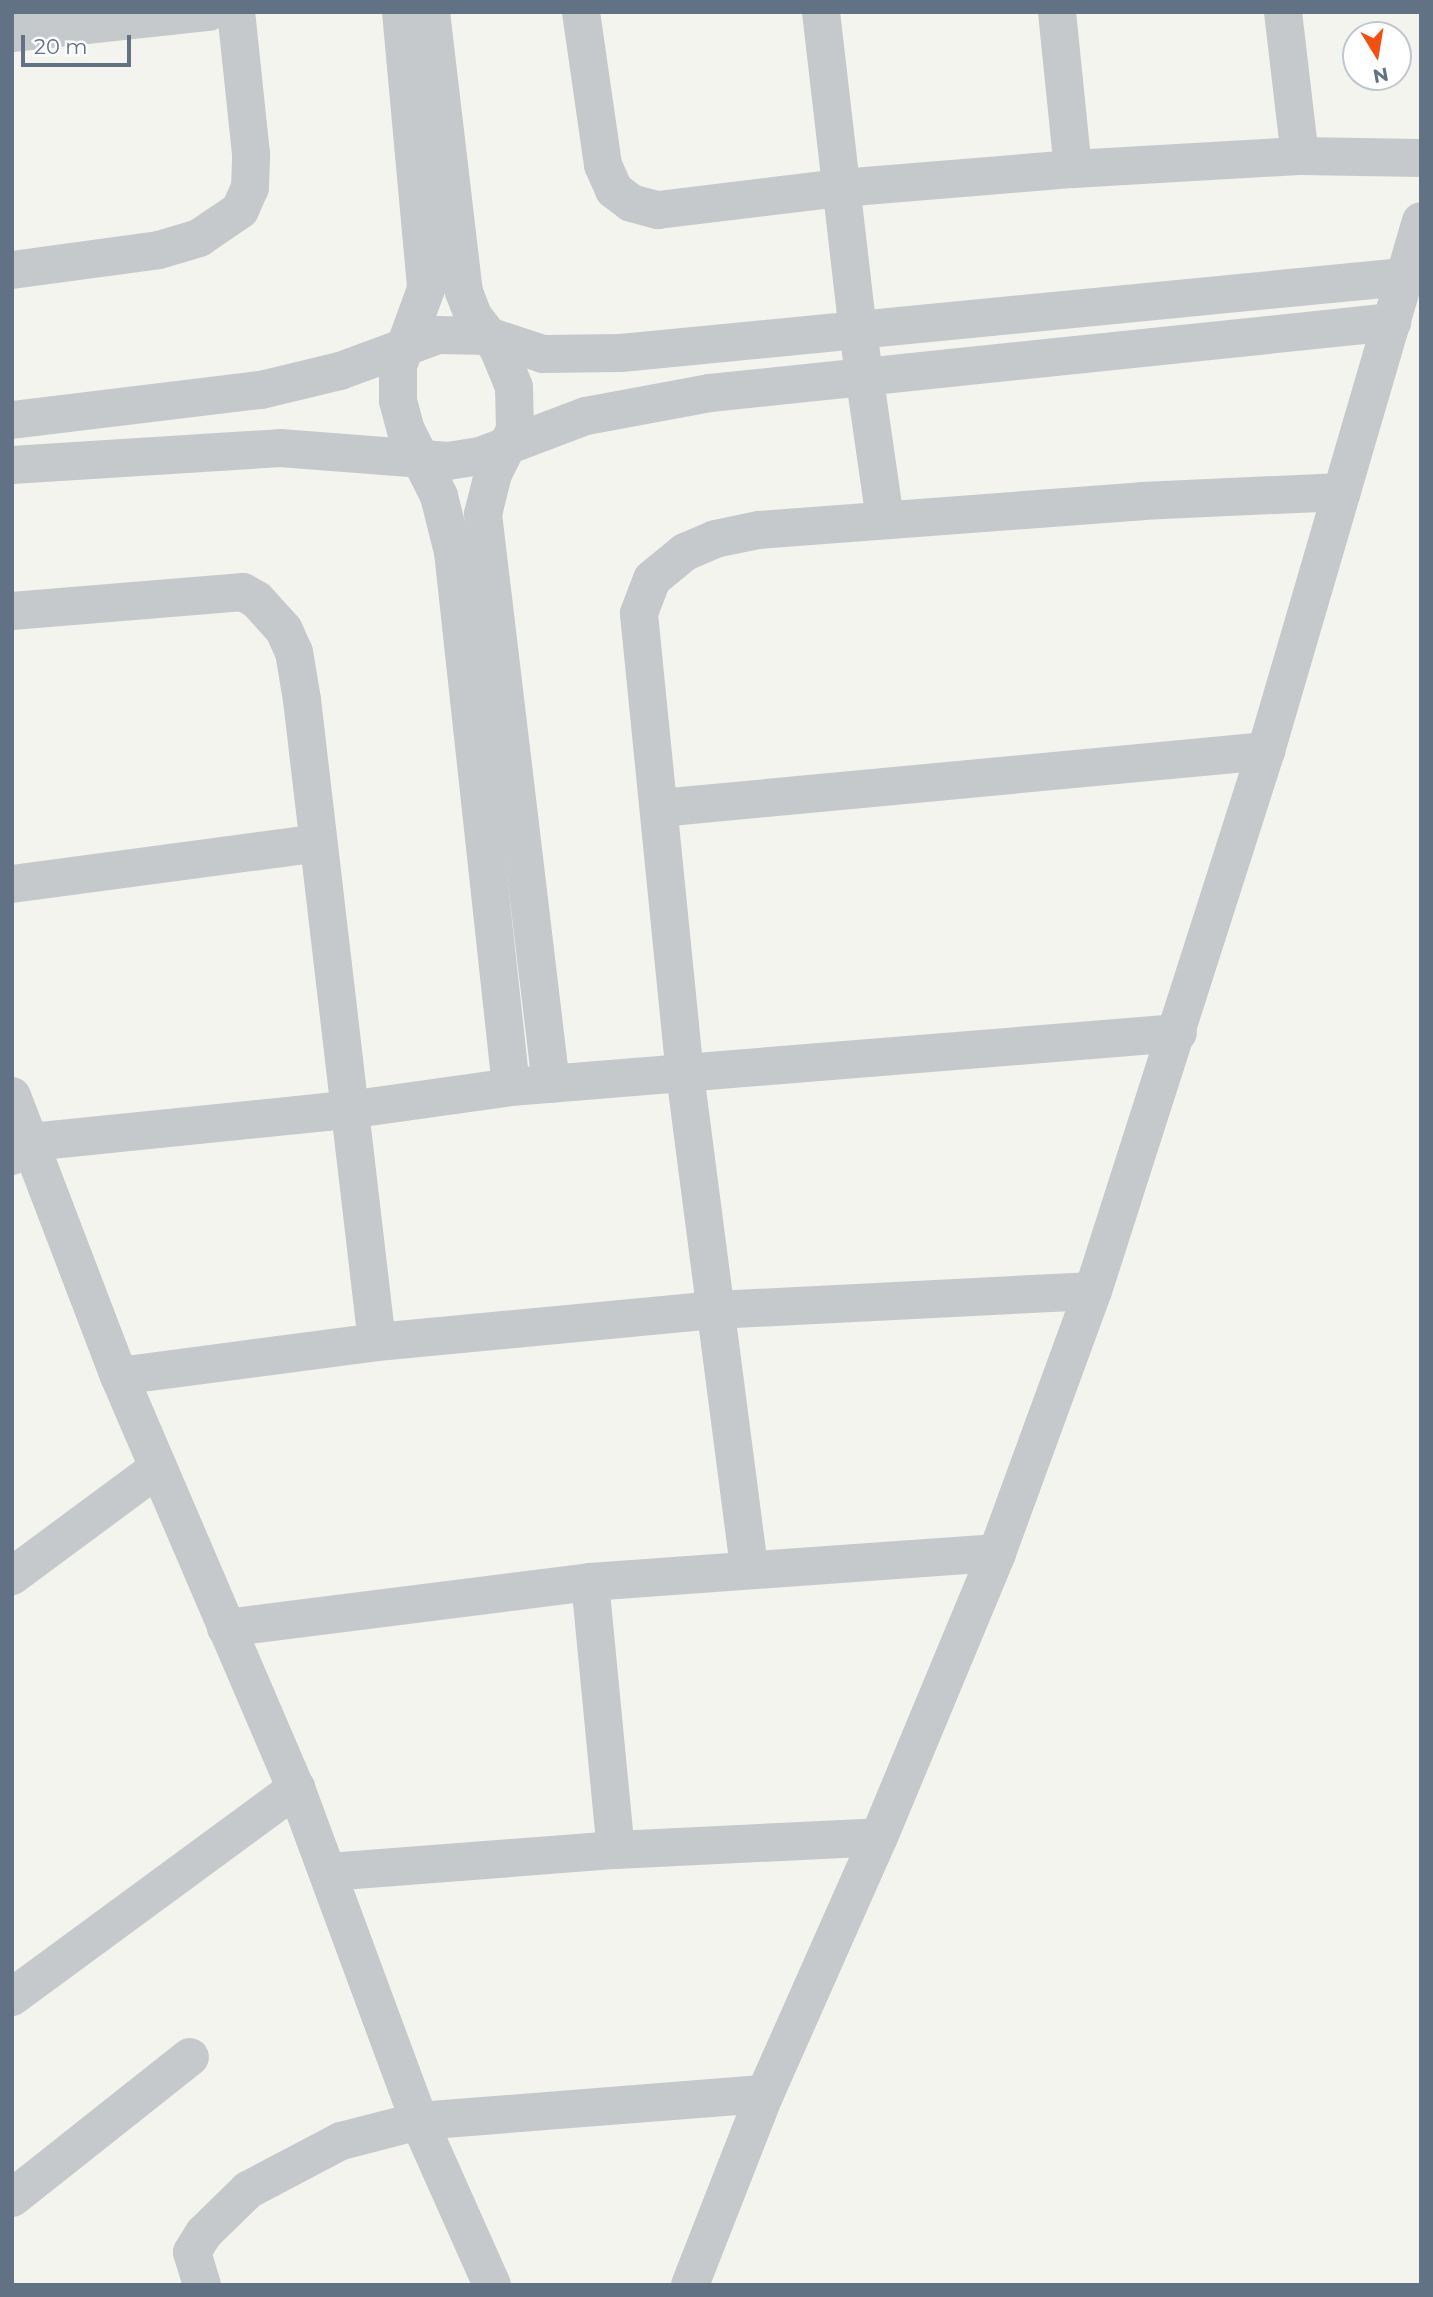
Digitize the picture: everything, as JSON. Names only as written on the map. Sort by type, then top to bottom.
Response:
[{"type":"street","points":[[12,33],[209,12]]},
{"type":"street","points":[[12,270],[159,250],[199,238],[240,210],[250,188],[251,154],[236,12]]},
{"type":"street","points":[[401,12],[426,289],[398,366],[398,401],[439,496],[453,552],[511,1087]]},
{"type":"street","points":[[430,12],[457,259],[473,316],[499,348],[514,387],[514,430],[493,474],[483,514],[551,1084]]},
{"type":"street","points":[[581,12],[603,165],[614,190],[631,203],[658,210],[841,188],[1073,169],[1300,156],[1421,158]]},
{"type":"street","points":[[821,12],[858,332],[885,520]]},
{"type":"street","points":[[1057,12],[1073,169]]},
{"type":"street","points":[[1283,12],[1300,156]]},
{"type":"street","points":[[690,2285],[765,2094],[879,1837],[997,1553],[1093,1291],[1266,751],[1421,221]]},
{"type":"street","points":[[12,420],[261,390],[340,371],[406,344],[438,335],[488,336],[523,349],[565,355],[858,332],[1403,277]]},
{"type":"street","points":[[12,466],[280,448],[422,461],[480,456],[542,429],[638,404],[1391,322]]},
{"type":"street","points":[[749,1567],[685,1075],[639,614],[652,579],[685,552],[715,539],[759,530],[1142,501],[1342,492]]},
{"type":"street","points":[[12,611],[192,594],[243,592],[257,600],[274,616],[294,652],[377,1342]]},
{"type":"street","points":[[660,808],[1266,751]]},
{"type":"street","points":[[12,884],[318,843]]},
{"type":"street","points":[[22,1149],[348,1110],[511,1087],[685,1075],[1178,1032]]},
{"type":"street","points":[[12,1096],[22,1149],[296,1788],[419,2122],[492,2285]]},
{"type":"street","points":[[119,1376],[377,1342],[716,1310],[1093,1291]]},
{"type":"street","points":[[12,1576],[158,1468]]},
{"type":"street","points":[[226,1628],[590,1582],[749,1567],[997,1553]]},
{"type":"street","points":[[590,1582],[616,1850]]},
{"type":"street","points":[[12,1997],[296,1788]]},
{"type":"street","points":[[329,1872],[616,1850],[879,1837]]},
{"type":"street","points":[[12,2198],[190,2057]]},
{"type":"street","points":[[202,2285],[192,2252],[204,2233],[248,2190],[341,2141],[419,2122],[765,2094]]}]
